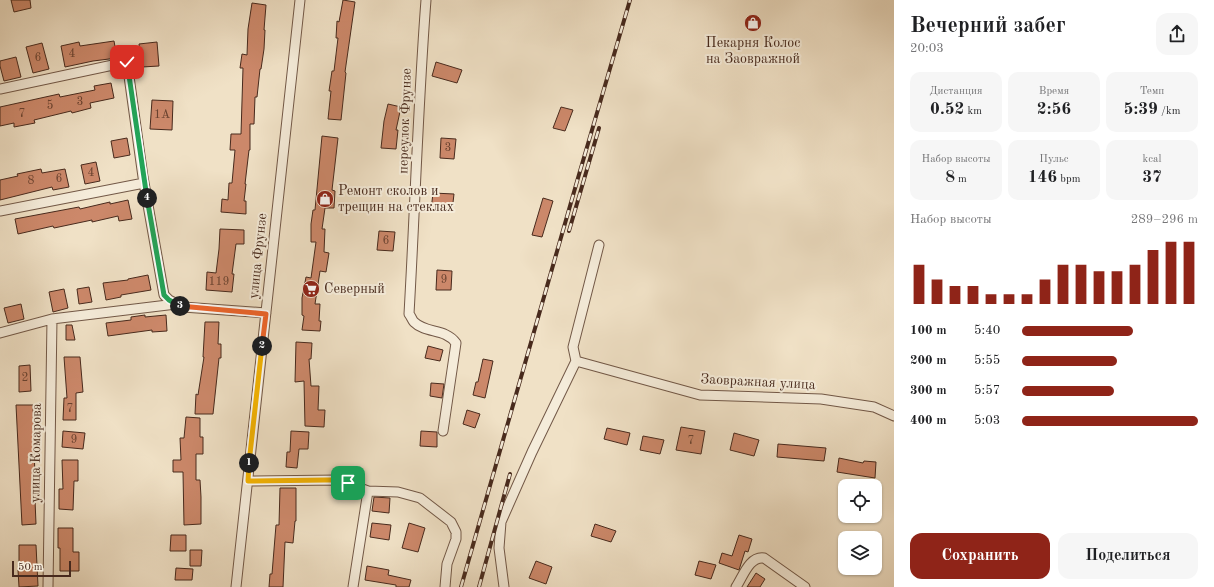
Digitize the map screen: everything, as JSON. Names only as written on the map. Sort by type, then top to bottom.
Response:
[{"type":"street","name":"улица Фрунзе","points":[[236,587],[300,0]]},
{"type":"street","name":"переулок Фрунзе","points":[[426,0],[420,76],[416,194],[409,314],[415,322],[424,328],[448,335],[456,343],[443,431]]},
{"type":"street","points":[[0,89],[127,62],[144,183],[163,290],[167,298],[183,307],[266,314]]},
{"type":"street","points":[[0,211],[144,183]]},
{"type":"street","points":[[514,587],[505,587],[499,548],[501,522],[532,452],[576,361],[573,347],[599,245]]},
{"type":"street","points":[[0,333],[52,319],[176,304]]},
{"type":"street","name":"улица Комарова","points":[[48,587],[52,319]]},
{"type":"street","name":"Заовражная улица","points":[[576,361],[700,395],[821,399],[874,407],[894,416]]},
{"type":"street","points":[[248,481],[338,480],[368,491],[398,492],[420,498],[451,522],[457,536],[447,564],[445,587]]},
{"type":"street","points":[[353,587],[368,491]]},
{"type":"street","points":[[736,587],[750,564],[754,560],[761,557],[805,587]]},
{"type":"building","points":[[11,0],[30,0],[31,8],[14,12]]},
{"type":"building","points":[[343,0],[355,2],[345,72],[341,120],[328,119],[331,91],[329,91],[332,71],[334,71],[338,38],[336,38],[337,21],[339,22]]},
{"type":"building","points":[[252,3],[266,5],[264,49],[257,97],[255,97],[254,124],[250,124],[250,150],[244,201],[246,201],[246,214],[221,212],[222,199],[228,200],[229,183],[232,183],[235,150],[230,150],[231,134],[241,134],[243,68],[240,68],[242,54],[247,55],[248,29]]},
{"type":"building","points":[[114,41],[117,58],[65,67],[61,46],[79,42],[80,46]]},
{"type":"building","points":[[157,42],[159,66],[142,67],[139,44]]},
{"type":"building","points":[[42,43],[49,69],[33,73],[26,47]]},
{"type":"building","points":[[16,57],[21,77],[4,81],[0,61]]},
{"type":"building","points":[[436,62],[462,70],[457,83],[432,76]]},
{"type":"building","points":[[111,83],[114,98],[90,103],[91,108],[34,120],[35,123],[14,127],[14,123],[0,126],[0,107],[59,94],[60,97],[95,90],[94,86]]},
{"type":"building","points":[[152,100],[173,101],[172,130],[150,129]]},
{"type":"building","points":[[388,104],[401,107],[396,130],[398,130],[396,149],[381,148],[384,121]]},
{"type":"building","points":[[561,107],[573,110],[565,131],[553,128]]},
{"type":"building","points":[[322,136],[338,138],[332,190],[335,191],[334,208],[325,208],[322,229],[325,229],[324,252],[329,253],[326,272],[320,271],[315,304],[320,304],[320,331],[302,330],[304,316],[302,315],[302,298],[306,277],[311,278],[316,242],[311,242],[311,224],[313,210],[315,210]]},
{"type":"building","points":[[127,138],[130,155],[114,158],[111,141]]},
{"type":"building","points":[[441,138],[456,139],[454,159],[440,158]]},
{"type":"building","points":[[96,162],[100,181],[85,184],[81,165]]},
{"type":"building","points":[[41,169],[42,173],[65,169],[69,187],[53,190],[52,187],[0,200],[0,180],[18,176],[17,174]]},
{"type":"building","points":[[433,193],[454,194],[452,211],[431,210]]},
{"type":"building","points":[[543,198],[553,201],[542,237],[532,235]]},
{"type":"building","points":[[128,200],[132,219],[119,221],[118,216],[54,228],[53,226],[18,234],[15,219],[79,207],[80,209],[110,202],[110,204]]},
{"type":"building","points":[[220,229],[244,230],[244,244],[236,244],[232,274],[234,274],[232,292],[206,290],[207,272],[216,273]]},
{"type":"building","points":[[379,231],[395,232],[393,251],[377,250]]},
{"type":"building","points":[[437,270],[452,271],[451,290],[436,290]]},
{"type":"building","points":[[148,275],[151,290],[121,295],[121,297],[106,300],[103,283],[128,280]]},
{"type":"building","points":[[89,287],[92,302],[79,304],[77,289]]},
{"type":"building","points":[[64,289],[68,308],[53,312],[49,292]]},
{"type":"building","points":[[21,304],[24,319],[8,323],[4,308]]},
{"type":"building","points":[[145,315],[145,317],[166,315],[167,331],[152,332],[152,330],[108,336],[106,323],[131,320],[131,317]]},
{"type":"building","points":[[205,322],[219,322],[218,344],[221,344],[221,358],[219,358],[213,414],[195,414],[196,394],[198,395],[204,357]]},
{"type":"building","points":[[66,325],[72,325],[75,340],[66,340]]},
{"type":"building","points":[[296,342],[312,343],[311,359],[309,359],[311,386],[319,386],[318,410],[325,410],[324,427],[305,426],[304,381],[295,382]]},
{"type":"building","points":[[428,346],[443,350],[440,361],[425,358]]},
{"type":"building","points":[[64,357],[80,357],[83,392],[76,393],[76,420],[63,420],[64,398],[67,398]]},
{"type":"building","points":[[483,359],[493,361],[485,398],[473,395],[476,382],[478,382]]},
{"type":"building","points":[[30,365],[31,391],[19,392],[19,366]]},
{"type":"building","points":[[431,383],[444,384],[442,398],[430,396]]},
{"type":"building","points":[[16,405],[33,405],[35,480],[37,480],[35,500],[36,524],[22,525]]},
{"type":"building","points":[[467,410],[480,414],[475,428],[463,424]]},
{"type":"building","points":[[186,417],[200,418],[200,437],[203,437],[203,454],[196,454],[196,480],[200,480],[201,524],[184,525],[183,472],[173,472],[173,460],[181,460],[180,438],[184,438]]},
{"type":"building","points":[[681,427],[705,431],[701,454],[676,450]]},
{"type":"building","points":[[607,428],[630,433],[627,445],[604,439]]},
{"type":"building","points":[[63,431],[85,433],[83,449],[62,447]]},
{"type":"building","points":[[291,431],[309,432],[308,449],[299,449],[297,468],[286,467],[287,452],[290,452]]},
{"type":"building","points":[[421,431],[437,432],[437,447],[420,446]]},
{"type":"building","points":[[734,433],[759,440],[754,456],[730,450]]},
{"type":"building","points":[[643,436],[664,440],[660,454],[640,450]]},
{"type":"building","points":[[778,444],[826,448],[824,461],[777,457]]},
{"type":"building","points":[[839,458],[863,463],[864,461],[876,462],[875,478],[837,472]]},
{"type":"building","points":[[62,460],[78,460],[78,481],[74,481],[73,510],[59,509],[59,489],[63,489]]},
{"type":"building","points":[[280,488],[296,488],[296,521],[293,543],[285,542],[283,587],[269,587],[270,574],[272,574],[276,525],[279,525]]},
{"type":"building","points":[[374,497],[390,498],[389,513],[372,511]]},
{"type":"building","points":[[372,523],[391,525],[389,540],[370,537]]},
{"type":"building","points":[[409,523],[425,528],[418,552],[402,548]]},
{"type":"building","points":[[595,524],[616,531],[611,542],[591,536]]},
{"type":"building","points":[[58,528],[73,528],[73,552],[79,552],[79,571],[60,571]]},
{"type":"building","points":[[171,535],[186,535],[186,551],[170,551]]},
{"type":"building","points":[[739,535],[752,539],[748,552],[745,551],[739,570],[719,563],[722,553],[732,556]]},
{"type":"building","points":[[19,545],[36,545],[38,586],[19,587]]},
{"type":"building","points":[[190,550],[202,550],[201,566],[190,566]]},
{"type":"building","points":[[536,561],[552,567],[546,584],[529,578]]},
{"type":"building","points":[[699,561],[716,565],[711,579],[695,575]]},
{"type":"building","points":[[367,566],[389,570],[388,575],[411,580],[409,587],[396,587],[396,585],[365,580]]},
{"type":"building","points":[[176,568],[193,569],[192,580],[175,580]]},
{"type":"building","points":[[756,573],[765,579],[760,587],[747,587]]},
{"type":"railway","points":[[461,587],[630,0]]},
{"type":"railway","points":[[569,231],[599,128]]},
{"type":"railway","points":[[479,587],[510,474]]},
{"type":"place","name":"Пекарня Колос на Заовражной","points":[[753,23]]},
{"type":"place","name":"Ремонт сколов и трещин на стеклах","points":[[325,199]]},
{"type":"place","name":"Северный","points":[[311,289]]},
{"type":"route","points":[[127,62],[144,183],[164,295],[169,300],[183,307],[266,314],[248,481],[338,480],[348,483]]}]
